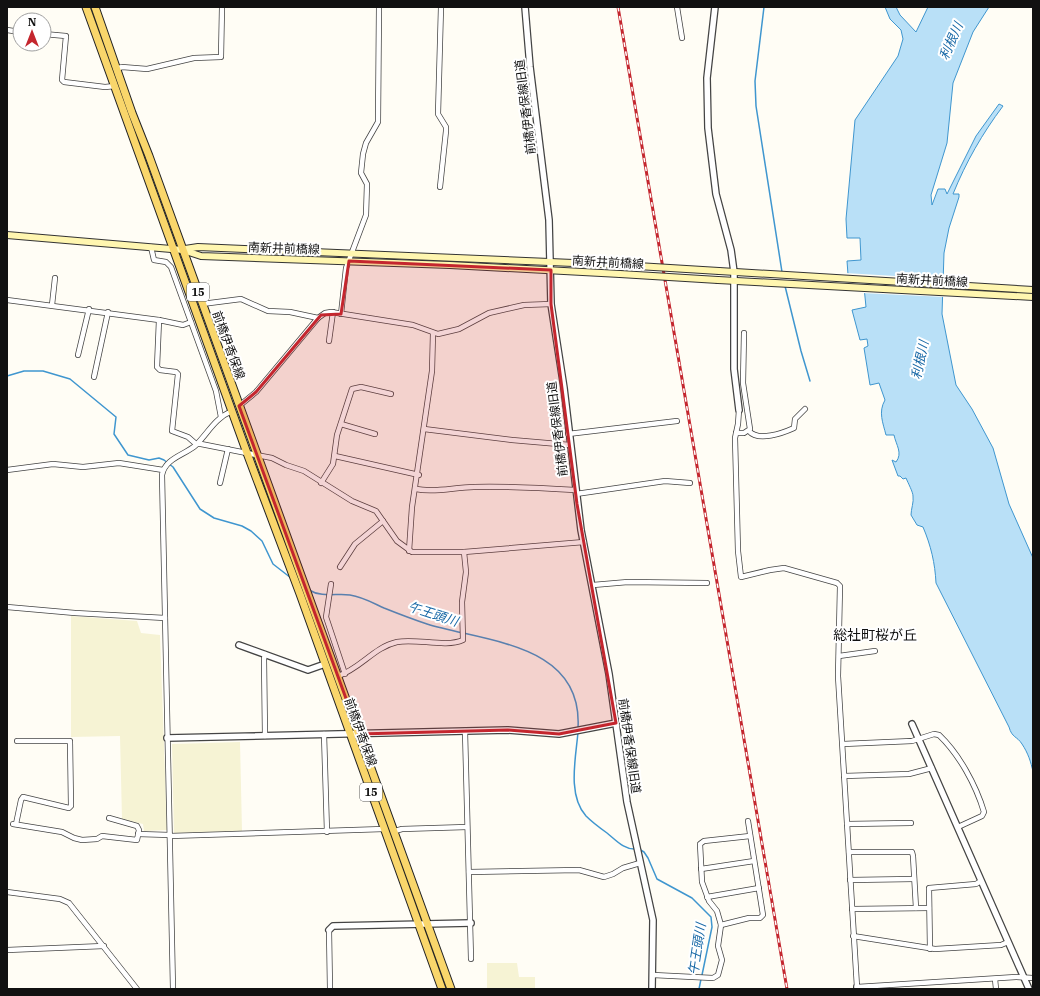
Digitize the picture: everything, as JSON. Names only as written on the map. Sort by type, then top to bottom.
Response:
[{"type":"main road","name":"前橋伊香保線","points":[[86,7],[442,989]]},
{"type":"main road","name":"前橋伊香保線","points":[[95,7],[116,69],[258,455],[301,578],[342,675],[359,734],[451,989]]},
{"type":"main road","name":"南新井前橋線","points":[[7,235],[174,248],[201,256],[551,270],[1033,297]]},
{"type":"main road","name":"南新井前橋線","points":[[183,250],[198,247],[551,261],[1033,290]]},
{"type":"street","points":[[116,69],[122,67],[147,69],[194,58],[221,57],[222,7]]},
{"type":"street","points":[[341,314],[346,268],[353,254],[366,215],[367,184],[362,173],[363,154],[366,143],[378,122],[379,7]]},
{"type":"street","points":[[440,187],[446,131],[446,127],[438,114],[441,7]]},
{"type":"street","name":"前橋伊香保線旧道","points":[[525,7],[530,67],[549,220],[551,304],[564,388],[568,434],[576,492],[616,723],[622,774],[636,848],[653,920],[652,989]]},
{"type":"street","points":[[677,7],[682,38]]},
{"type":"street","points":[[715,7],[708,70],[708,128],[716,194],[731,250],[734,272],[734,369],[739,410],[736,433],[737,537],[741,577],[784,568],[838,584],[840,588],[839,656],[844,776],[857,988],[912,987],[995,979],[1033,978]]},
{"type":"street","points":[[52,35],[66,36],[62,80],[64,82],[106,87],[115,86]]},
{"type":"street","points":[[152,247],[154,260],[166,262],[171,267],[216,390],[221,416]]},
{"type":"street","points":[[52,305],[56,278]]},
{"type":"street","points":[[202,304],[241,299],[268,311],[290,312],[318,318]]},
{"type":"street","points":[[7,300],[89,309],[183,325],[191,322]]},
{"type":"street","points":[[239,406],[256,392],[318,318],[325,313],[333,312],[413,325],[433,333],[452,331],[490,313],[506,309],[551,304]]},
{"type":"street","points":[[78,355],[89,309]]},
{"type":"street","points":[[94,377],[108,312]]},
{"type":"street","points":[[329,341],[333,312]]},
{"type":"street","points":[[159,320],[158,369],[178,374],[172,431],[188,437],[196,444],[272,458],[301,470],[352,501],[376,511],[398,541],[409,551],[464,552],[584,542]]},
{"type":"street","points":[[409,551],[410,528],[419,475],[432,372],[433,333]]},
{"type":"street","points":[[744,333],[743,383],[750,420],[748,431]]},
{"type":"street","points":[[322,482],[330,470],[335,456],[336,440],[351,390],[353,388],[361,387],[391,394]]},
{"type":"street","points":[[736,433],[748,431],[758,437],[785,432],[794,428],[795,419],[805,409]]},
{"type":"street","points":[[173,989],[161,493],[164,468],[172,460],[196,444],[221,416],[232,411]]},
{"type":"street","points":[[568,434],[677,421]]},
{"type":"street","points":[[341,424],[375,434]]},
{"type":"street","points":[[424,429],[512,440],[570,445]]},
{"type":"street","points":[[220,483],[228,449]]},
{"type":"street","points":[[335,456],[419,475]]},
{"type":"street","points":[[7,470],[53,464],[83,467],[120,463],[164,468]]},
{"type":"street","points":[[416,488],[446,490],[476,487],[538,487],[576,492],[665,481],[690,483]]},
{"type":"street","points":[[340,567],[355,544],[383,521]]},
{"type":"street","points":[[331,584],[326,618],[342,675],[375,652],[398,642],[452,643],[462,641],[462,602],[466,572],[464,552]]},
{"type":"street","points":[[593,585],[628,582],[707,583]]},
{"type":"street","points":[[7,607],[165,618]]},
{"type":"street","points":[[239,645],[308,670],[325,664]]},
{"type":"street","points":[[839,656],[875,651]]},
{"type":"street","points":[[265,654],[265,736]]},
{"type":"street","points":[[167,738],[508,730],[553,734],[572,733],[616,723]]},
{"type":"street","points":[[912,724],[1029,989]]},
{"type":"street","points":[[465,731],[471,959]]},
{"type":"street","points":[[324,734],[327,832]]},
{"type":"street","points":[[843,744],[919,740],[934,734],[940,737],[958,760],[975,790],[984,814],[958,827]]},
{"type":"street","points":[[17,741],[70,741],[71,806],[69,808],[24,797],[21,800],[14,824],[62,832],[82,840],[97,839],[102,836],[134,841],[137,840],[137,826],[108,818]]},
{"type":"street","points":[[844,776],[909,774],[932,768]]},
{"type":"street","points":[[721,925],[749,918],[761,918],[763,914],[748,821]]},
{"type":"street","points":[[847,824],[911,823]]},
{"type":"street","points":[[395,831],[467,827]]},
{"type":"street","points":[[138,834],[170,836],[384,829]]},
{"type":"street","points":[[653,975],[716,977],[722,964],[718,946],[721,925],[717,911],[707,897],[702,882],[701,842],[750,836]]},
{"type":"street","points":[[849,852],[912,852],[916,908]]},
{"type":"street","points":[[701,870],[754,861]]},
{"type":"street","points":[[469,872],[580,870],[604,877],[623,868],[640,863]]},
{"type":"street","points":[[850,880],[914,879]]},
{"type":"street","points":[[930,949],[930,887],[976,884],[981,881]]},
{"type":"street","points":[[707,897],[759,888]]},
{"type":"street","points":[[7,892],[60,898],[70,903],[137,989]]},
{"type":"street","points":[[852,909],[929,908]]},
{"type":"street","points":[[330,989],[329,930],[333,926],[470,923]]},
{"type":"street","points":[[853,936],[930,949],[1001,945],[1008,942]]},
{"type":"street","points":[[7,950],[104,946]]},
{"type":"street","points":[[995,979],[996,989]]},
{"type":"highlighted area","points":[[349,261],[551,270],[551,304],[577,504],[616,723],[559,734],[508,730],[359,734],[239,406],[256,392],[321,315],[341,314]]},
{"type":"shaded area","points":[[71,616],[137,621],[141,633],[160,635],[167,830],[144,831],[143,824],[122,819],[120,736],[71,737]]},
{"type":"shaded area","points":[[240,742],[242,831],[174,833],[172,744]]},
{"type":"shaded area","points":[[487,963],[517,963],[519,977],[535,977],[535,989],[487,989]]},
{"type":"water","name":"利根川","points":[[885,7],[896,7],[900,15],[916,32],[928,7],[989,7],[973,32],[953,83],[947,143],[931,195],[932,205],[938,189],[945,189],[947,194],[976,136],[999,104],[1003,106],[975,148],[953,194],[959,194],[959,197],[949,228],[944,253],[942,314],[956,385],[972,409],[993,448],[1009,504],[1033,558],[1033,772],[1026,751],[1020,741],[1013,735],[936,583],[934,562],[926,534],[923,527],[917,525],[911,515],[913,501],[912,492],[906,478],[903,479],[898,476],[892,460],[896,462],[899,452],[894,435],[886,435],[881,413],[885,400],[879,383],[870,385],[864,348],[868,346],[867,339],[860,340],[852,310],[866,307],[864,287],[849,288],[847,261],[861,260],[860,238],[847,238],[846,219],[855,120],[898,56],[903,39],[901,30],[890,19]]},
{"type":"pier","points":[[845,273],[945,279],[945,297],[862,293],[862,289],[847,288]]},
{"type":"waterway","points":[[764,7],[755,81],[756,106],[782,272]]},
{"type":"waterway","points":[[785,286],[810,381]]},
{"type":"waterway","name":"午王頭川","points":[[7,376],[24,371],[43,371],[70,379],[116,417],[114,434],[128,455],[149,460],[159,458],[164,460],[173,467],[200,509],[214,518],[242,526],[251,531],[262,541],[273,564],[291,578]]},
{"type":"waterway","name":"午王頭川","points":[[309,590],[319,594],[350,595],[359,597],[427,624],[502,642],[526,651],[548,662],[565,678],[575,700],[578,728]]},
{"type":"waterway","name":"午王頭川","points":[[578,732],[574,776],[576,798],[580,807],[588,818],[620,844],[628,848],[636,849]]},
{"type":"waterway","name":"午王頭川","points":[[639,849],[644,852],[648,858],[657,879],[692,898],[711,917],[712,927],[702,975]]},
{"type":"waterway","name":"午王頭川","points":[[699,989],[701,979]]},
{"type":"railway","points":[[618,7],[787,989]]},
{"type":"district","name":"総社町桜が丘","points":[[875,635]]}]
